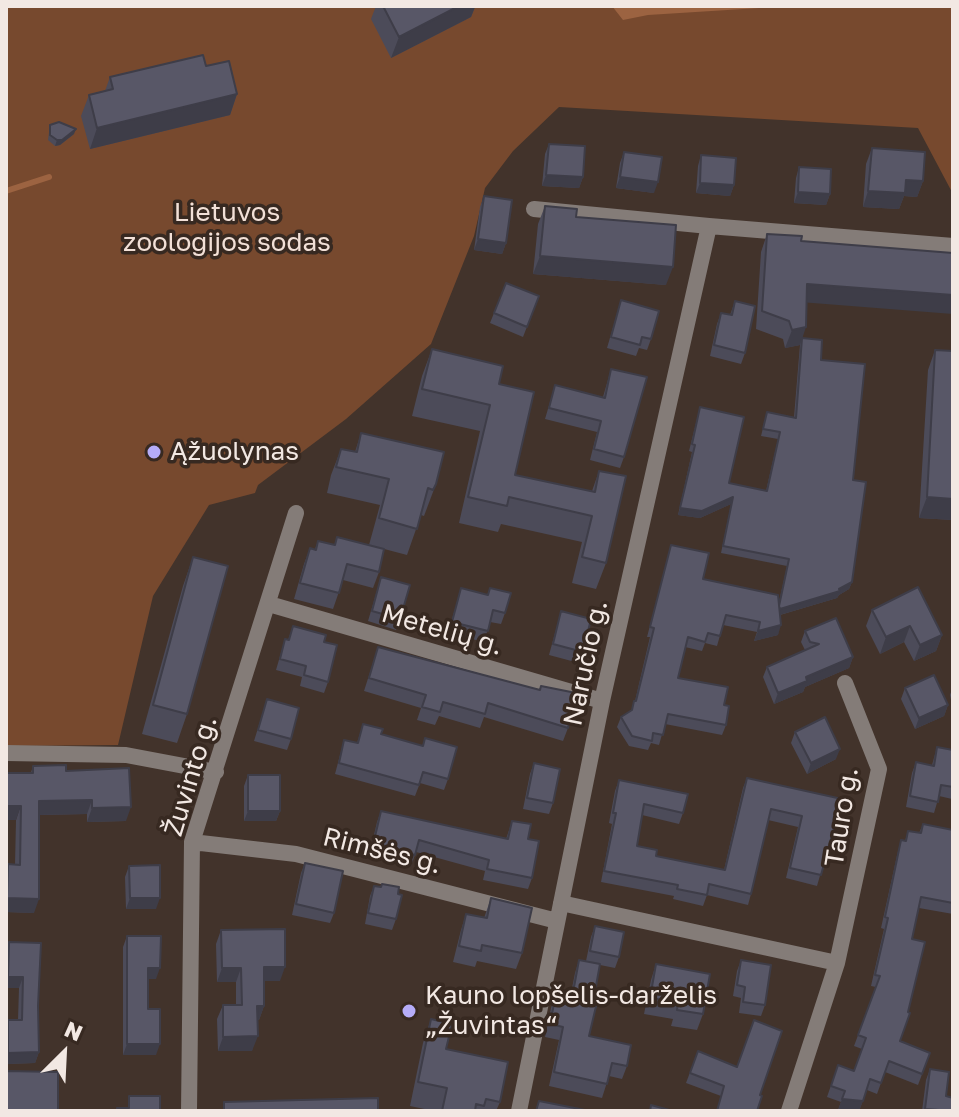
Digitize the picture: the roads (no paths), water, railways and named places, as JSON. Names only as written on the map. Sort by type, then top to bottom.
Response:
[{"type":"street","points":[[534,209],[953,246]]},
{"type":"street","name":"Naručio g.","points":[[519,1111],[602,701],[709,226]]},
{"type":"street","name":"Žuvinto g.","points":[[189,1111],[192,842],[296,513]]},
{"type":"street","name":"Metelių g.","points":[[269,604],[602,701]]},
{"type":"street","name":"Tauro g.","points":[[789,1111],[837,963],[879,769],[845,683]]},
{"type":"street","points":[[6,753],[126,755],[216,772]]},
{"type":"street","name":"Rimšės g.","points":[[192,842],[296,854],[557,921]]},
{"type":"street","points":[[561,903],[837,963]]},
{"type":"waterway","points":[[6,191],[49,177]]},
{"type":"place","name":"Ąžuolynas","points":[[154,452]]},
{"type":"place","name":"Kauno lopšelis-darželis „Žuvintas“","points":[[409,1011]]},
{"type":"park label","name":"Lietuvos zoologijos sodas","points":[[227,228]]}]
